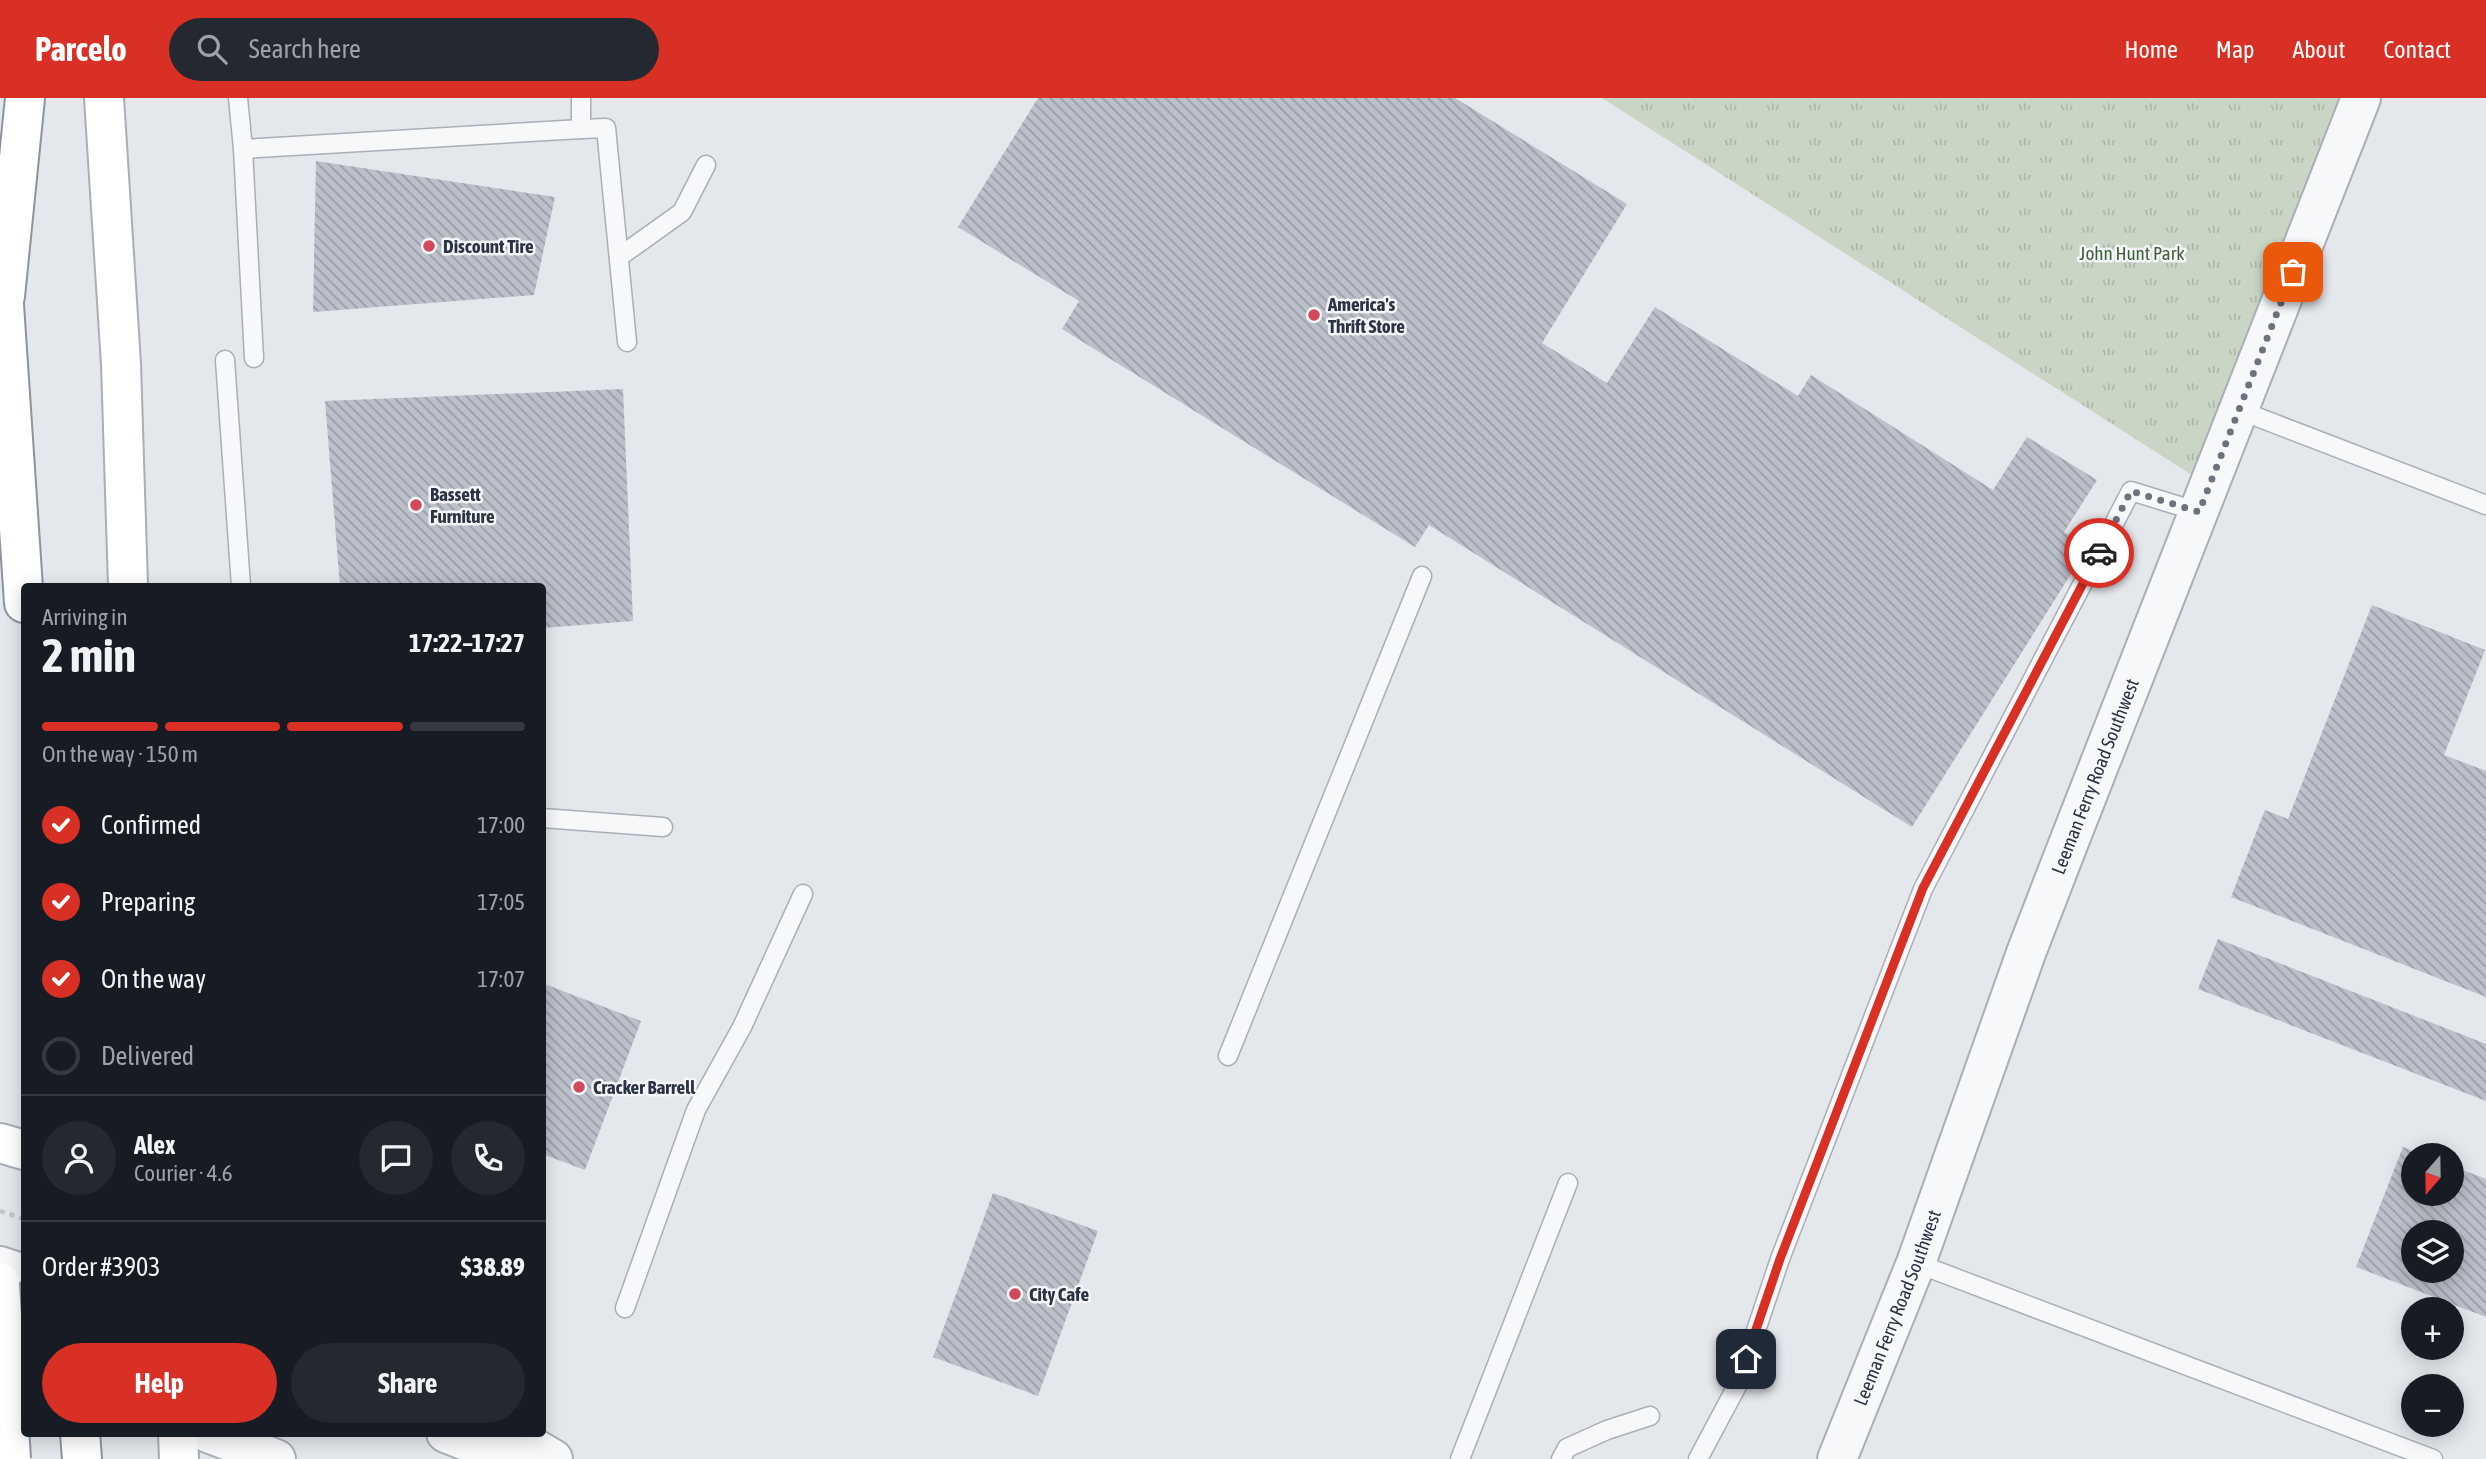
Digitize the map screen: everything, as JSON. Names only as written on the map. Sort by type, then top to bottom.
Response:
[{"type":"main road","points":[[23,583],[2,287],[25,98]]},
{"type":"main road","points":[[104,98],[121,364],[128,583]]},
{"type":"main road","points":[[0,1143],[21,1149]]},
{"type":"main road","points":[[0,1283],[10,1459]]},
{"type":"main road","points":[[80,1437],[82,1459]]},
{"type":"main road","points":[[178,1437],[179,1459]]},
{"type":"street","name":"Leeman Ferry Road Southwest","points":[[1837,1459],[1916,1263],[2031,941],[2361,98]]},
{"type":"street","points":[[0,1266],[21,1274]]},
{"type":"street","points":[[0,1357],[21,1365]]},
{"type":"street","points":[[218,1437],[276,1459]]},
{"type":"street","points":[[456,1437],[511,1459]]},
{"type":"street","points":[[515,1437],[553,1459]]},
{"type":"lane","points":[[238,98],[254,358]]},
{"type":"lane","points":[[581,98],[581,129]]},
{"type":"lane","points":[[243,149],[606,128],[627,342]]},
{"type":"lane","points":[[619,257],[682,212],[706,165]]},
{"type":"lane","points":[[225,360],[241,583]]},
{"type":"lane","points":[[2239,410],[2486,505]]},
{"type":"lane","points":[[1698,1459],[1738,1384],[1780,1259],[1923,888],[2131,491],[2199,512]]},
{"type":"lane","points":[[1228,1056],[1422,576]]},
{"type":"lane","points":[[546,818],[663,827]]},
{"type":"lane","points":[[625,1308],[696,1110],[742,1027],[803,894]]},
{"type":"lane","points":[[1460,1459],[1568,1183]]},
{"type":"lane","points":[[1916,1263],[2433,1459]]},
{"type":"lane","points":[[1561,1459],[1567,1448],[1607,1430],[1650,1416]]},
{"type":"path","points":[[0,1210],[21,1218]]},
{"type":"green space","name":"John Hunt Park","points":[[1602,98],[2361,98],[2209,486]]},
{"type":"building","points":[[1038,98],[1455,98],[1627,204],[1542,343],[1607,383],[1655,307],[1798,396],[1811,375],[1993,490],[2027,437],[2097,480],[2064,532],[2088,547],[1912,827],[1429,525],[1415,547],[1062,329],[1079,301],[958,227]]},
{"type":"building","name":"Discount Tire","points":[[316,161],[555,197],[534,295],[313,312]]},
{"type":"building","points":[[623,389],[633,621],[546,628],[546,583],[340,583],[325,401]]},
{"type":"building","points":[[2372,605],[2485,650],[2444,755],[2486,771],[2486,997],[2231,897],[2265,810],[2288,819]]},
{"type":"building","points":[[2218,939],[2486,1044],[2486,1101],[2198,989]]},
{"type":"building","name":"Cracker Barrell","points":[[546,985],[641,1021],[585,1170],[546,1155]]},
{"type":"building","points":[[2401,1152],[2401,1206],[2464,1206],[2464,1171],[2486,1179],[2486,1317],[2464,1309],[2464,1297],[2434,1297],[2356,1267]]},
{"type":"building","name":"City Cafe","points":[[993,1193],[1098,1231],[1038,1396],[933,1357]]},
{"type":"way so far","points":[[2099,553],[2131,491],[2199,512],[2293,272]]},
{"type":"place","name":"Discount Tire","points":[[429,246]]},
{"type":"place","name":"America's Thrift Store","points":[[1314,315]]},
{"type":"place","name":"Bassett Furniture","points":[[416,505]]},
{"type":"place","name":"Cracker Barrell","points":[[579,1087]]},
{"type":"place","name":"City Cafe","points":[[1015,1294]]},
{"type":"route","points":[[1746,1359],[1780,1259],[1923,888],[2099,553]]}]
